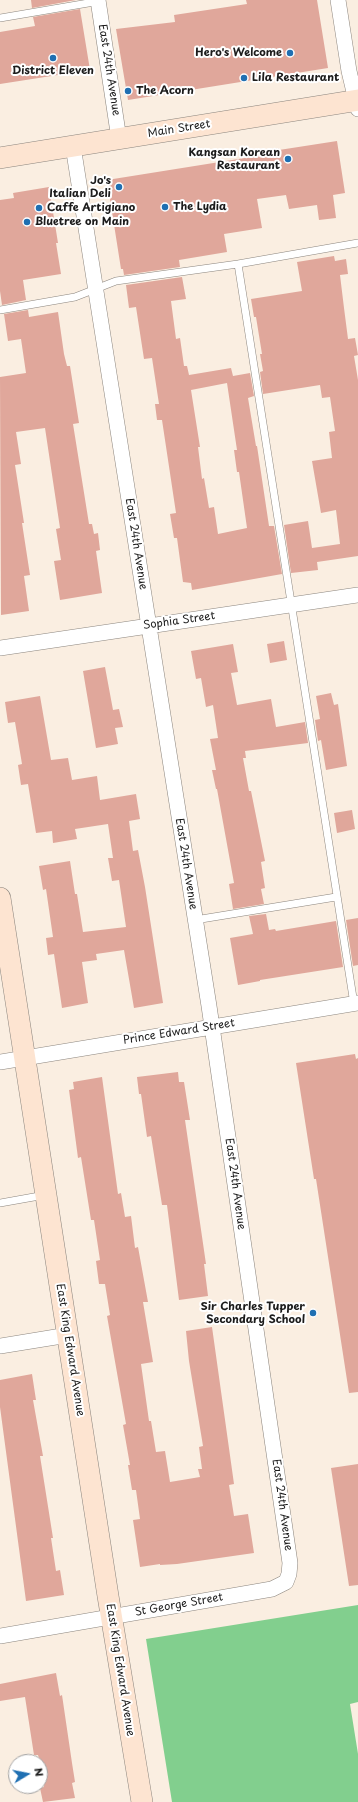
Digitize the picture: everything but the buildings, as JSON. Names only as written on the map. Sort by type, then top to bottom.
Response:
[{"type":"main road","name":"Main Street","points":[[0,158],[357,103]]},
{"type":"main road","name":"East King Edward Avenue","points":[[0,898],[6,972],[24,1058],[111,1616],[142,1802]]},
{"type":"street","name":"East 24th Avenue","points":[[100,0],[119,139]]},
{"type":"street","points":[[338,0],[348,65],[357,103]]},
{"type":"street","name":"East 24th Avenue","points":[[73,146],[212,1027],[290,1563],[289,1574],[286,1582]]},
{"type":"street","name":"Sophia Street","points":[[0,648],[358,594]]},
{"type":"street","name":"Prince Edward Street","points":[[0,1062],[356,1004]]},
{"type":"street","points":[[0,1346],[68,1335]]},
{"type":"street","name":"St George Street","points":[[0,1636],[111,1616],[272,1590],[286,1582]]},
{"type":"lane","points":[[0,18],[100,0]]},
{"type":"lane","points":[[0,310],[75,297],[116,280],[238,264],[358,243]]},
{"type":"lane","points":[[238,264],[336,897],[356,1004]]},
{"type":"lane","points":[[195,920],[336,897]]},
{"type":"lane","points":[[0,1203],[46,1195]]},
{"type":"green space","points":[[358,1605],[358,1702],[350,1704],[358,1754],[358,1802],[172,1802],[146,1639]]},
{"type":"place","name":"Hero's Welcome","points":[[290,53]]},
{"type":"place","name":"District Eleven","points":[[53,58]]},
{"type":"place","name":"Lila Restaurant","points":[[244,78]]},
{"type":"place","name":"The Acorn","points":[[128,91]]},
{"type":"place","name":"Kangsan Korean Restaurant","points":[[288,159]]},
{"type":"place","name":"Jo's Italian Deli","points":[[119,187]]},
{"type":"place","name":"The Lydia","points":[[165,207]]},
{"type":"place","name":"Caffe Artigiano","points":[[39,208]]},
{"type":"place","name":"Bluetree on Main","points":[[27,222]]},
{"type":"place","name":"Sir Charles Tupper Secondary School","points":[[313,1313]]}]
